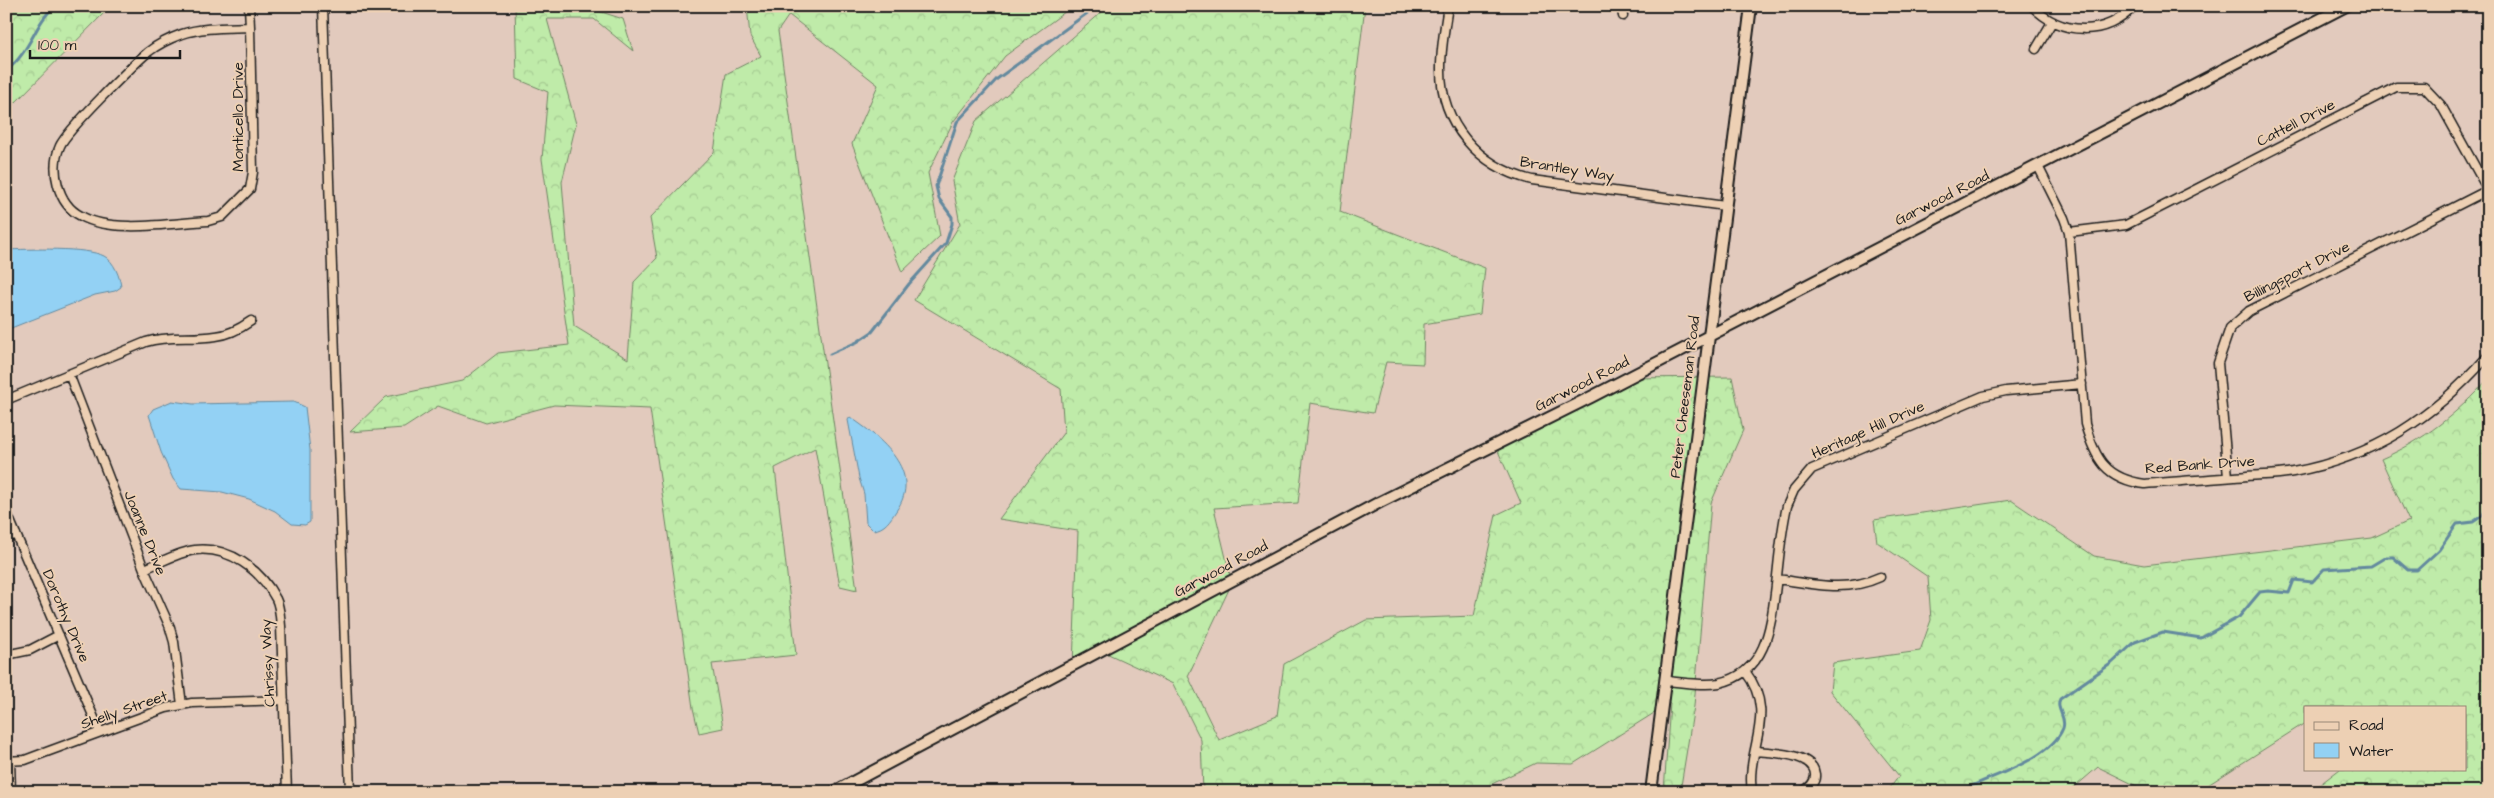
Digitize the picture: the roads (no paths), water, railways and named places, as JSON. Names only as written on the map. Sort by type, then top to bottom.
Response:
[{"type":"street","name":"Monticello Drive","points":[[249,6],[250,27],[253,172],[250,189],[222,217],[208,220],[113,226],[80,216],[60,191],[54,170],[61,143],[150,51],[181,34],[194,31],[250,27]]},
{"type":"street","points":[[323,6],[350,792]]},
{"type":"street","name":"Brantley Way","points":[[1448,6],[1440,68],[1444,97],[1460,133],[1487,161],[1513,174],[1532,180],[1726,206]]},
{"type":"street","points":[[1622,6],[1623,16]]},
{"type":"street","name":"Peter Cheeseman Road","points":[[1652,792],[1751,6]]},
{"type":"street","points":[[2032,6],[2052,22],[2074,29],[2095,28],[2117,20],[2134,6]]},
{"type":"street","name":"Garwood Road","points":[[834,792],[1380,502],[2038,166],[2330,10],[2346,6]]},
{"type":"street","points":[[2036,50],[2052,22]]},
{"type":"street","name":"Cattell Drive","points":[[2069,232],[2126,225],[2396,87],[2424,88],[2441,105],[2488,190]]},
{"type":"street","name":"Red Bank Drive","points":[[2038,166],[2069,232],[2085,424],[2092,449],[2104,467],[2121,479],[2145,484],[2292,472],[2352,457],[2398,435],[2422,419],[2467,380],[2488,356]]},
{"type":"street","name":"Billingsport Drive","points":[[2228,477],[2218,363],[2230,328],[2249,311],[2488,190]]},
{"type":"street","points":[[6,400],[161,337],[216,336],[239,329],[251,322]]},
{"type":"street","name":"Joanne Drive","points":[[69,374],[174,642],[182,705]]},
{"type":"street","name":"Heritage Hill Drive","points":[[1665,681],[1713,684],[1732,678],[1745,671],[1759,656],[1768,638],[1787,506],[1797,486],[1817,466],[1983,396],[2006,391],[2082,384]]},
{"type":"street","name":"Dorothy Drive","points":[[6,511],[100,732]]},
{"type":"street","points":[[6,538],[16,534]]},
{"type":"street","name":"Chrissy Way","points":[[144,569],[192,550],[207,549],[228,554],[246,564],[264,580],[277,601],[281,626],[287,792]]},
{"type":"street","points":[[1777,579],[1842,587],[1858,586],[1880,577]]},
{"type":"street","points":[[6,655],[30,650],[59,635]]},
{"type":"street","points":[[1745,671],[1754,684],[1760,701],[1752,792]]},
{"type":"street","name":"Shelly Street","points":[[8,761],[25,760],[166,708],[182,705],[284,700]]},
{"type":"street","points":[[1756,751],[1802,758],[1810,764],[1814,770],[1815,778],[1811,786],[1802,792]]},
{"type":"street","points":[[8,761],[11,792]]},
{"type":"water","points":[[57,249],[96,253],[108,258],[114,265],[121,287],[115,291],[95,295],[6,330],[6,250]]},
{"type":"water","points":[[172,401],[193,404],[294,402],[305,407],[310,450],[310,522],[305,525],[292,524],[275,511],[249,499],[222,492],[181,489],[173,479],[161,452],[149,415],[153,409]]},
{"type":"water","points":[[850,417],[886,446],[902,470],[905,483],[903,497],[896,511],[884,526],[873,530],[866,523],[864,494],[859,478],[848,420]]},
{"type":"waterway","points":[[6,71],[21,55],[42,20],[55,6]]},
{"type":"waterway","points":[[830,354],[857,342],[872,332],[909,284],[946,243],[952,224],[952,217],[939,199],[936,186],[957,122],[997,79],[1097,6]]},
{"type":"waterway","points":[[1960,792],[2032,759],[2045,750],[2056,740],[2063,728],[2064,720],[2059,706],[2060,699],[2112,663],[2135,642],[2163,632],[2201,638],[2239,617],[2260,592],[2289,593],[2294,580],[2312,582],[2324,569],[2371,566],[2386,557],[2393,557],[2408,570],[2417,570],[2439,550],[2457,524],[2473,522],[2482,516],[2488,506]]}]
